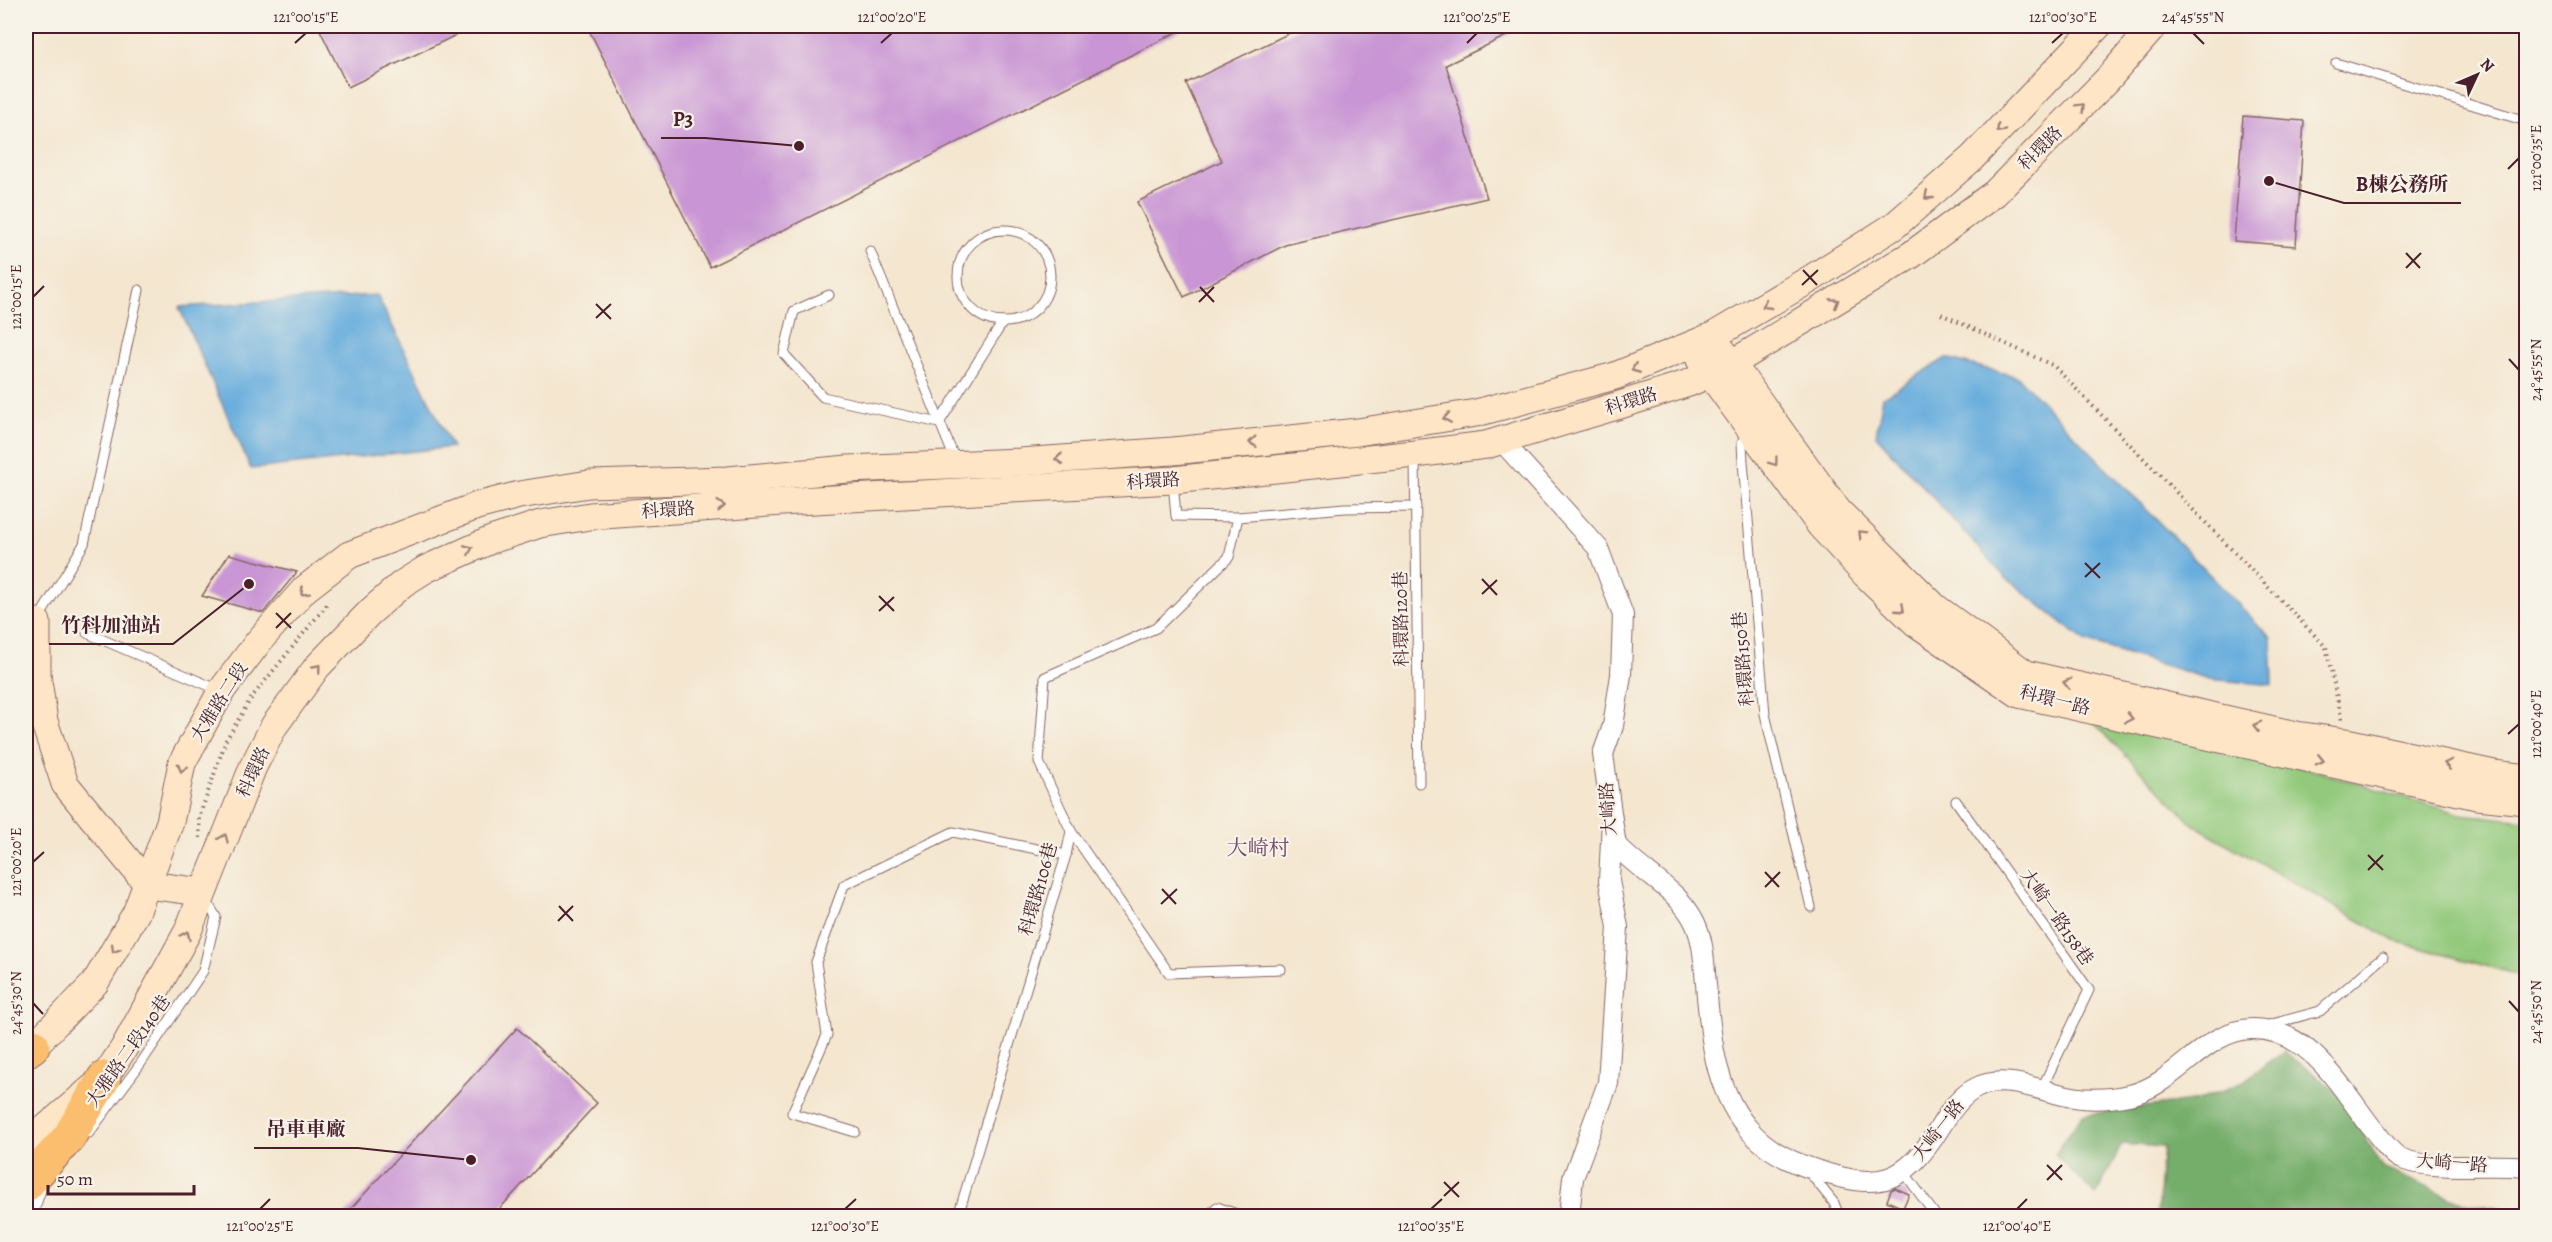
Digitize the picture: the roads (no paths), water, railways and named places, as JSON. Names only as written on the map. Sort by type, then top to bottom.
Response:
[{"type":"highway","points":[[38,1180],[69,1137],[104,1078]]},
{"type":"street","name":"科環路","points":[[1173,466],[1358,432],[1476,414],[1615,376],[1701,341],[1812,278],[1894,226],[1972,158],[2098,26]]},
{"type":"street","name":"科環路","points":[[202,892],[253,767],[274,726],[310,675],[370,612],[402,584],[435,564],[491,540],[540,524],[590,516],[958,478],[1415,454],[1486,445],[1623,404],[1721,369],[1911,255],[1995,193],[2107,80],[2154,26]]},
{"type":"street","name":"科環一路","points":[[1701,341],[1756,418],[1820,525],[1866,576],[1916,623],[2019,694],[2485,785],[2526,778]]},
{"type":"street","name":"科環一路","points":[[1756,418],[1838,511],[1936,608],[2026,674],[2296,735],[2346,742],[2485,785],[2526,801]]},
{"type":"street","name":"大崎路","points":[[1500,439],[1598,548],[1623,615],[1621,675],[1613,726],[1603,754],[1612,820],[1609,881],[1618,927],[1608,1083],[1573,1178],[1569,1216]]},
{"type":"street","name":"科環路","points":[[350,555],[477,506],[519,495],[589,483],[729,480],[848,469],[958,478]]},
{"type":"street","name":"大雅路二段","points":[[28,1050],[95,983],[136,912],[171,822],[182,764],[222,690],[259,640],[305,590],[350,555]]},
{"type":"street","points":[[26,1145],[104,1078],[164,977],[188,931],[202,892],[148,885],[65,784],[44,721],[31,619]]},
{"type":"street","name":"大崎一路","points":[[1612,820],[1616,845],[1678,898],[1694,922],[1703,948],[1708,1018],[1714,1053],[1727,1094],[1746,1126],[1762,1142],[1782,1156],[1805,1167],[1856,1181],[1882,1181],[1904,1172],[1920,1157],[1959,1101],[1974,1089],[1990,1082],[2009,1082],[2077,1097],[2104,1099],[2132,1095],[2157,1084],[2230,1033],[2254,1029],[2269,1029],[2289,1035],[2307,1047],[2379,1137],[2400,1158],[2427,1164],[2526,1167]]},
{"type":"lane","points":[[2336,63],[2526,121]]},
{"type":"lane","points":[[939,423],[1004,322],[1019,320],[1033,312],[1043,300],[1049,286],[1050,270],[1045,255],[1035,243],[1022,234],[1007,231],[992,232],[979,238],[968,248],[961,260],[958,274],[960,289],[966,302],[976,313],[989,320],[1004,322]]},
{"type":"lane","points":[[870,251],[939,423],[958,478]]},
{"type":"lane","points":[[31,619],[84,544],[139,290]]},
{"type":"lane","points":[[829,295],[794,311],[784,354],[823,397],[939,423]]},
{"type":"lane","name":"科環路150巷","points":[[1756,418],[1742,443],[1765,714],[1811,908]]},
{"type":"lane","name":"科環路120巷","points":[[1415,454],[1419,783]]},
{"type":"lane","points":[[1173,466],[1176,516],[1238,517],[1345,508],[1416,507]]},
{"type":"lane","name":"科環路106巷","points":[[958,1216],[1066,855],[1071,831],[1039,762],[1045,676],[1156,628],[1229,556],[1238,517]]},
{"type":"lane","points":[[87,633],[222,690]]},
{"type":"lane","name":"大崎一路158巷","points":[[1956,801],[2089,990],[2041,1090]]},
{"type":"lane","points":[[1071,831],[1169,973],[1281,969]]},
{"type":"lane","points":[[855,1132],[792,1113],[827,1035],[816,962],[844,885],[953,832],[1066,855]]},
{"type":"lane","name":"大雅路二段140巷","points":[[79,1144],[141,1063],[203,971],[216,917],[202,892]]},
{"type":"lane","points":[[2254,1029],[2320,1011],[2383,957]]},
{"type":"lane","points":[[1805,1167],[1834,1203],[1839,1216]]},
{"type":"lane","points":[[1904,1172],[1936,1216]]},
{"type":"lane","points":[[32,1216],[44,1182],[38,1180]]},
{"type":"lane","points":[[1208,1216],[1217,1207],[1242,1216]]},
{"type":"water","points":[[377,295],[452,447],[251,469],[179,307]]},
{"type":"water","points":[[1946,358],[2018,377],[2271,638],[2273,685],[2209,679],[2085,641],[2005,577],[1876,435],[1883,397]]},
{"type":"place","name":"P3","points":[[799,146]]},
{"type":"place","name":"B棟公務所","points":[[2269,181]]},
{"type":"place","name":"竹科加油站","points":[[249,584]]},
{"type":"place","name":"吊車車廠","points":[[471,1160]]},
{"type":"district","name":"大崎村","points":[[1258,848]]}]
